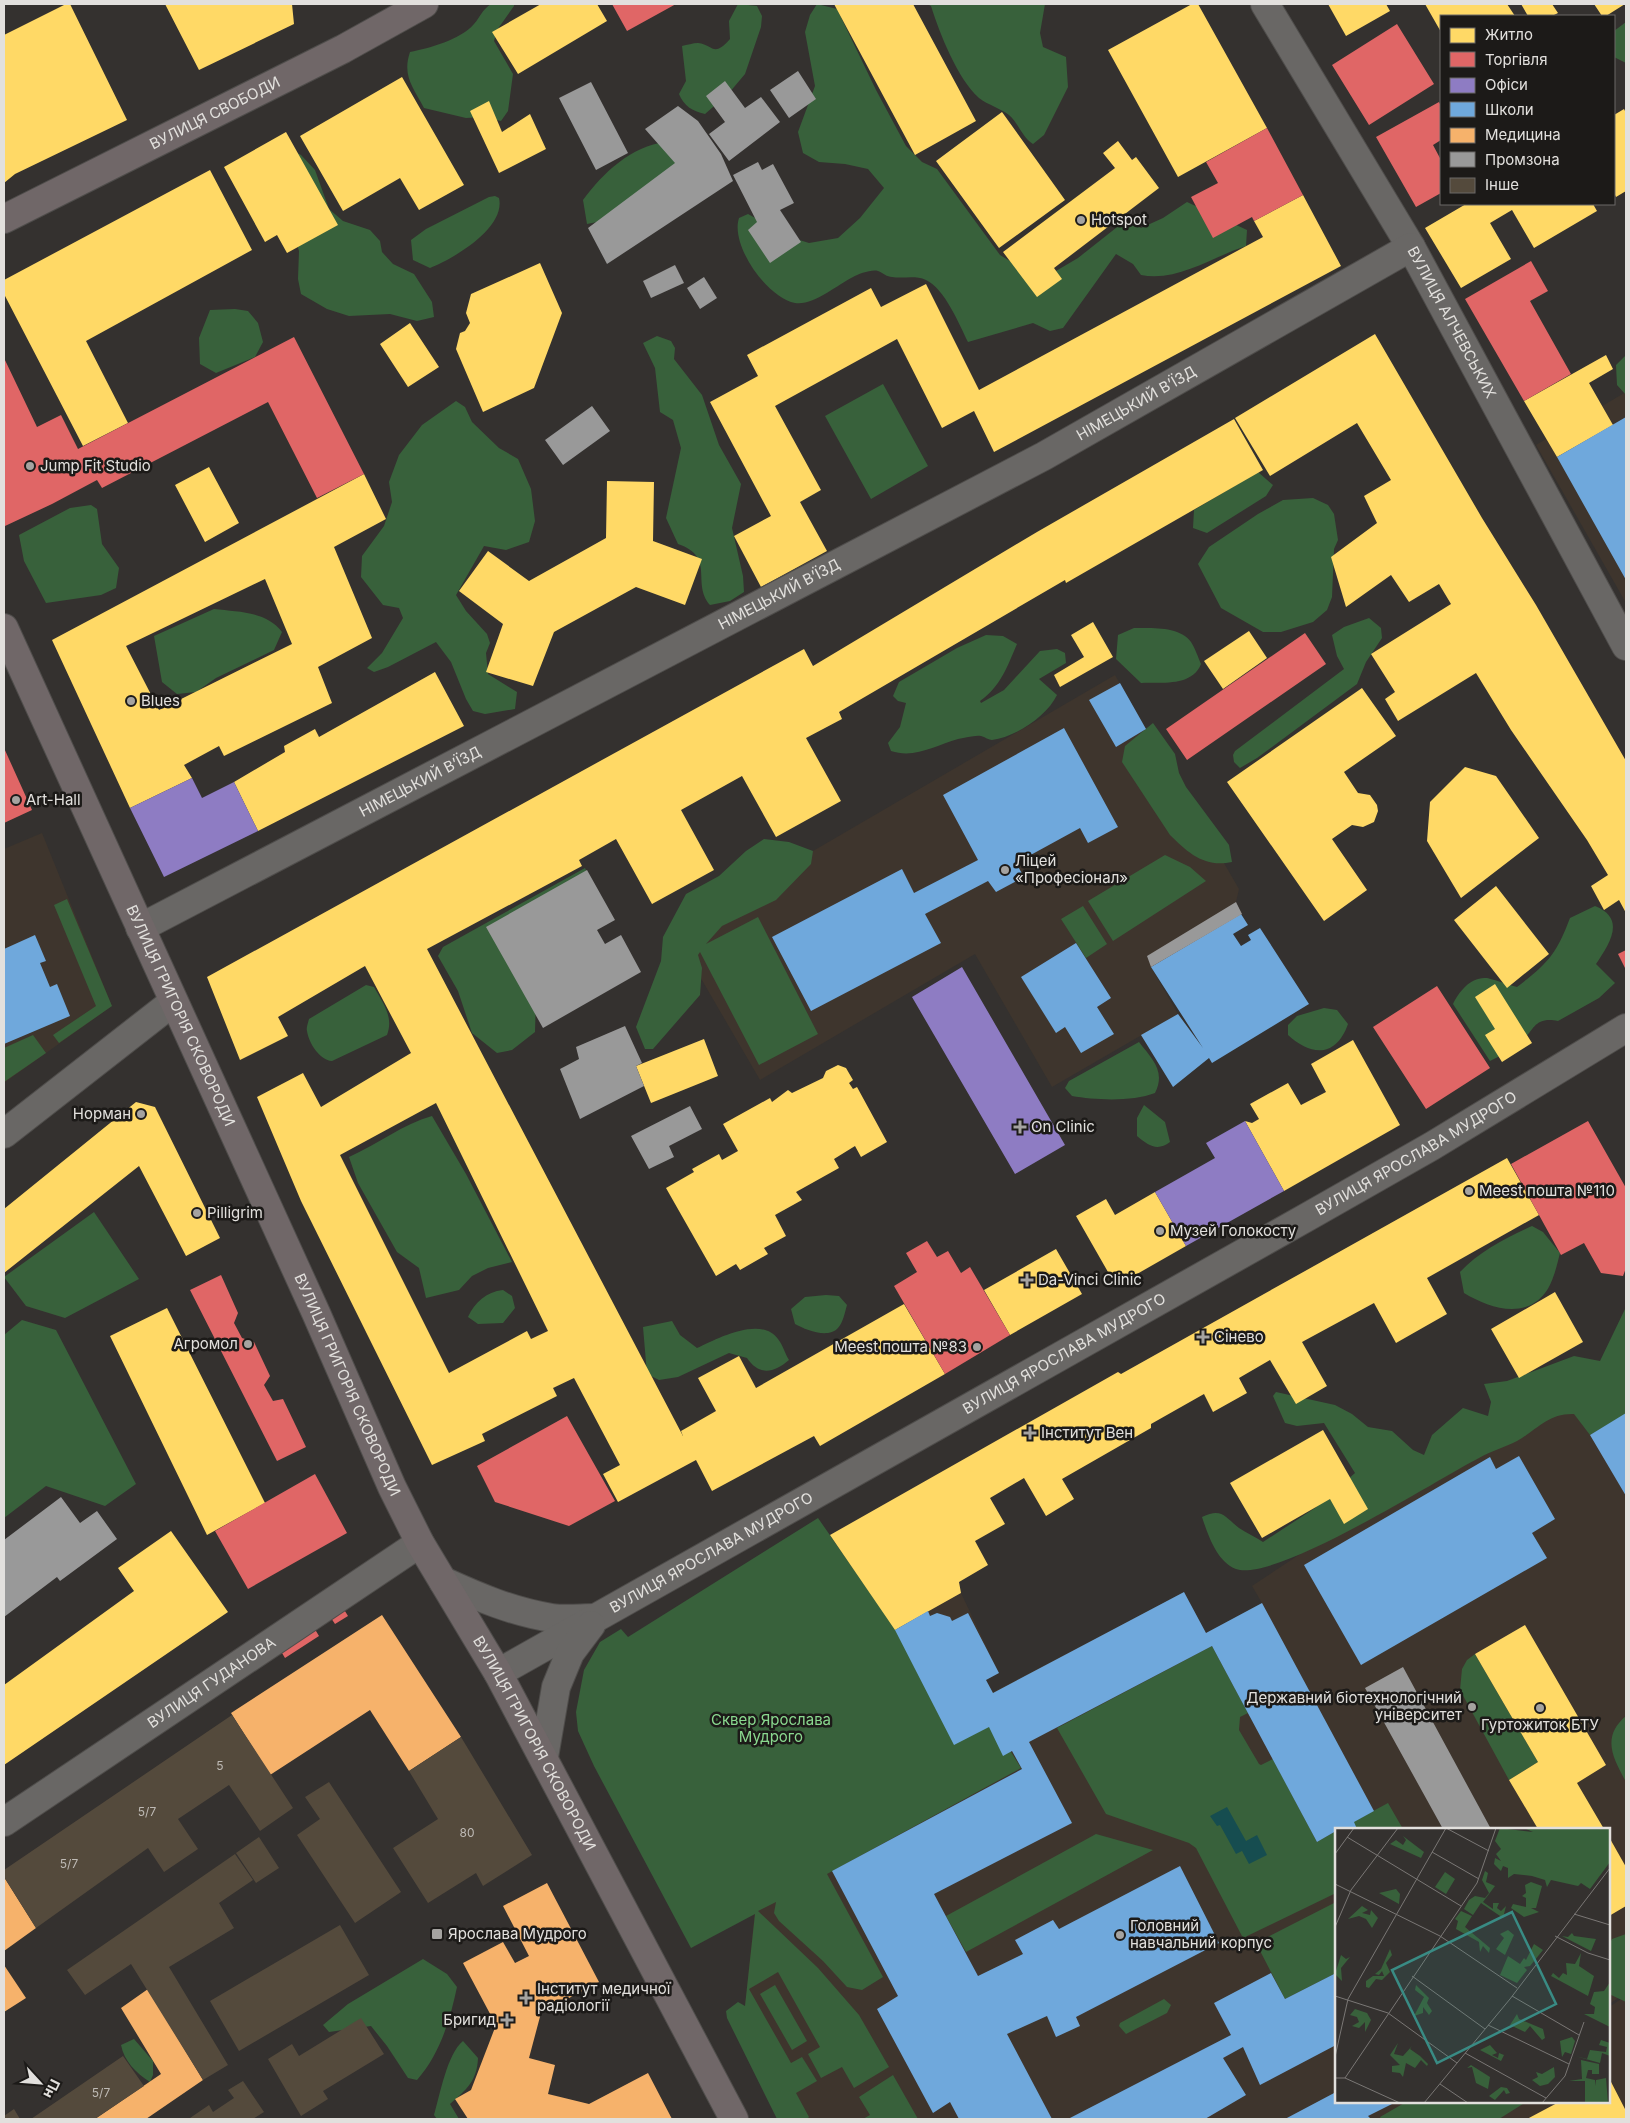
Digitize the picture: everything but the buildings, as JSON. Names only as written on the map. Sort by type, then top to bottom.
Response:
[{"type":"main road","name":"ВУЛИЦЯ СВОБОДИ","points":[[4,219],[343,49],[424,4]]},
{"type":"main road","name":"ВУЛИЦЯ ГРИГОРІЯ СКОВОРОДИ","points":[[4,628],[316,1313],[392,1487],[420,1543],[498,1673],[544,1757],[734,2119]]},
{"type":"street","name":"ВУЛИЦЯ АЛЧЕВСЬКИХ","points":[[1265,4],[1410,247],[1626,646]]},
{"type":"street","name":"НІМЕЦЬКИЙ В’ЇЗД","points":[[140,928],[1038,460],[1410,247]]},
{"type":"street","points":[[4,1134],[173,1002]]},
{"type":"street","name":"ВУЛИЦЯ ЯРОСЛАВА МУДРОГО","points":[[498,1673],[1326,1207],[1432,1146],[1626,1028]]},
{"type":"street","name":"ВУЛИЦЯ ГУДАНОВА","points":[[4,1822],[420,1543]]},
{"type":"street","points":[[443,1580],[482,1599],[511,1609],[554,1618],[596,1618]]},
{"type":"street","points":[[544,1757],[556,1687],[570,1653],[596,1618]]},
{"type":"shaded area","points":[[1626,392],[1626,603],[1536,445]]},
{"type":"shaded area","name":"Ліцей «Професіонал»","points":[[1115,675],[1239,889],[1236,902],[1242,914],[1151,967],[1178,1014],[1052,1087],[975,954],[760,1080],[674,932]]},
{"type":"shaded area","points":[[42,833],[112,1006],[4,1083],[4,849]]},
{"type":"shaded area","points":[[1626,1360],[1626,1993],[1610,2003],[1610,1828],[1335,1828],[1335,2103],[1450,2103],[1424,2119],[805,2119],[744,2015],[755,1910],[895,1630],[961,1593],[999,1673],[986,1680],[993,1692],[1184,1592],[1206,1633],[1262,1603],[1252,1586],[1368,1509]]},
{"type":"shaded area","points":[[1626,1996],[1626,2119],[1429,2119],[1455,2103],[1610,2103],[1610,2006]]},
{"type":"green space","points":[[491,4],[514,4],[497,30],[494,41],[513,74],[508,111],[501,121],[483,117],[466,118],[424,108],[408,75],[407,68],[410,52],[435,46],[461,35],[474,24],[483,11]]},
{"type":"green space","points":[[738,4],[757,6],[762,16],[761,27],[745,74],[729,93],[705,114],[696,111],[686,105],[679,94],[686,81],[682,46],[698,43],[717,49],[724,45],[730,39],[729,21]]},
{"type":"green space","points":[[817,4],[837,9],[876,90],[906,146],[922,162],[937,169],[1000,255],[1028,272],[1044,278],[1078,258],[1126,220],[1141,228],[1163,218],[1187,202],[1247,230],[1246,246],[1182,272],[1155,276],[1141,275],[1133,264],[1116,254],[1063,328],[1050,331],[1033,323],[968,342],[945,299],[933,285],[922,279],[890,277],[878,271],[865,272],[809,301],[795,303],[784,299],[763,281],[745,255],[740,242],[739,218],[748,214],[790,237],[809,243],[838,238],[860,218],[884,188],[868,169],[845,164],[819,162],[803,153],[798,132],[815,86],[805,32],[810,15]]},
{"type":"green space","points":[[927,4],[1045,4],[1040,33],[1043,47],[1066,57],[1068,87],[1044,135],[1033,144],[1026,138],[1009,115],[979,98],[963,79],[944,42],[931,6]]},
{"type":"green space","points":[[1626,22],[1626,63],[1615,58],[1615,30]]},
{"type":"green space","points":[[666,142],[684,170],[597,222],[587,224],[583,200],[599,180],[630,155],[641,149]]},
{"type":"green space","points":[[286,147],[301,155],[315,170],[329,209],[343,221],[370,230],[380,241],[382,252],[393,264],[414,274],[432,302],[434,317],[417,321],[390,314],[349,316],[327,309],[301,294],[298,279],[299,251],[294,235]]},
{"type":"green space","points":[[495,196],[499,198],[499,209],[494,220],[476,241],[464,250],[430,268],[413,260],[411,240],[426,229],[489,197]]},
{"type":"green space","points":[[235,309],[248,311],[258,323],[263,342],[255,357],[216,373],[200,364],[199,338],[210,310]]},
{"type":"green space","points":[[657,336],[671,341],[675,348],[674,359],[702,395],[719,445],[741,484],[732,528],[743,576],[744,592],[730,601],[710,605],[702,588],[700,563],[690,549],[678,544],[666,518],[681,448],[673,420],[660,412],[655,368],[643,343]]},
{"type":"green space","points":[[1626,355],[1626,395],[1617,385],[1616,365]]},
{"type":"green space","points":[[883,384],[928,466],[871,499],[825,416]]},
{"type":"green space","points":[[456,401],[465,407],[472,422],[499,448],[518,459],[531,489],[535,521],[529,542],[506,550],[484,546],[456,595],[466,611],[487,634],[490,643],[486,653],[488,674],[517,692],[515,709],[485,714],[473,711],[451,662],[436,642],[388,667],[374,672],[367,668],[382,653],[403,618],[399,608],[383,605],[361,577],[362,556],[384,526],[392,502],[389,482],[399,455],[422,425]]},
{"type":"green space","points":[[1258,472],[1273,485],[1266,496],[1207,533],[1193,528],[1194,510]]},
{"type":"green space","points":[[1313,498],[1328,505],[1334,514],[1338,540],[1334,549],[1332,597],[1327,610],[1313,622],[1281,632],[1263,632],[1221,608],[1198,564],[1209,547],[1258,514],[1283,500]]},
{"type":"green space","points":[[91,505],[97,509],[102,544],[119,568],[116,588],[101,595],[46,603],[24,561],[19,535],[70,508]]},
{"type":"green space","points":[[214,609],[260,616],[275,625],[282,632],[274,650],[216,678],[196,692],[177,694],[162,682],[154,636]]},
{"type":"green space","points":[[1369,618],[1381,628],[1382,638],[1366,662],[1357,684],[1257,758],[1240,768],[1234,762],[1233,755],[1235,751],[1344,669],[1337,656],[1332,635],[1344,627]]},
{"type":"green space","points":[[1134,628],[1165,629],[1180,633],[1186,637],[1191,642],[1201,664],[1197,671],[1191,677],[1175,682],[1141,683],[1116,659],[1118,635]]},
{"type":"green space","points":[[986,635],[1003,636],[1017,644],[1003,676],[980,701],[981,703],[1004,690],[1040,651],[1057,649],[1065,653],[1066,663],[1039,679],[1057,695],[1052,703],[1030,724],[1011,735],[1001,738],[992,740],[976,736],[958,739],[917,752],[900,753],[891,751],[888,743],[900,727],[906,703],[898,701],[893,696],[899,682],[957,648]]},
{"type":"green space","points":[[1153,723],[1175,754],[1179,773],[1186,787],[1229,845],[1232,862],[1213,863],[1205,861],[1190,853],[1177,842],[1170,835],[1122,762],[1125,746]]},
{"type":"green space","points":[[764,839],[789,842],[813,851],[811,864],[776,900],[722,926],[706,944],[758,917],[818,1034],[759,1065],[700,952],[698,955],[702,968],[700,995],[653,1049],[645,1049],[636,1027],[661,961],[663,937],[686,894],[719,876],[746,851]]},
{"type":"green space","points":[[1165,855],[1190,867],[1206,881],[1113,941],[1088,901]]},
{"type":"green space","points":[[585,868],[591,881],[536,996],[535,1032],[512,1050],[497,1053],[472,1033],[458,991],[438,956],[443,947]]},
{"type":"green space","points":[[67,899],[112,1006],[59,1043],[53,1035],[96,1006],[54,905]]},
{"type":"green space","points":[[1083,906],[1107,944],[1086,958],[1061,919]]},
{"type":"green space","points":[[1595,906],[1605,911],[1613,925],[1610,940],[1596,964],[1615,983],[1599,998],[1558,1021],[1549,1020],[1538,1023],[1515,1047],[1490,1061],[1453,1004],[1458,995],[1466,986],[1480,978],[1488,978],[1517,987],[1550,957],[1560,941],[1570,918]]},
{"type":"green space","points":[[366,985],[374,987],[384,1004],[389,1022],[387,1035],[332,1061],[323,1058],[313,1046],[308,1036],[309,1019]]},
{"type":"green space","points":[[1324,1008],[1337,1010],[1348,1024],[1337,1043],[1330,1048],[1314,1050],[1305,1047],[1288,1035],[1288,1025],[1297,1016]]},
{"type":"green space","points":[[33,1035],[46,1053],[4,1082],[4,1048]]},
{"type":"green space","points":[[1139,1042],[1153,1060],[1158,1072],[1158,1085],[1155,1093],[1136,1098],[1102,1099],[1072,1096],[1065,1088],[1069,1081]]},
{"type":"green space","points":[[1144,1105],[1165,1122],[1170,1142],[1161,1147],[1153,1146],[1137,1136],[1137,1118]]},
{"type":"green space","points":[[432,1116],[466,1174],[512,1262],[488,1268],[472,1276],[459,1290],[426,1298],[419,1268],[397,1252],[358,1183],[349,1157],[411,1124]]},
{"type":"green space","points":[[94,1212],[139,1279],[65,1318],[26,1306],[4,1277]]},
{"type":"green space","points":[[1532,1226],[1543,1232],[1560,1253],[1550,1284],[1537,1301],[1517,1309],[1506,1309],[1484,1303],[1464,1293],[1460,1272],[1468,1264],[1503,1240]]},
{"type":"green space","points":[[503,1290],[512,1296],[515,1308],[503,1323],[478,1324],[468,1317],[474,1307],[486,1295]]},
{"type":"green space","points":[[839,1296],[847,1305],[843,1320],[838,1328],[829,1333],[823,1333],[811,1331],[795,1324],[791,1309],[805,1297]]},
{"type":"green space","points":[[1626,1307],[1626,1414],[1590,1435],[1574,1414],[1565,1414],[1550,1419],[1517,1441],[1484,1456],[1357,1527],[1285,1561],[1256,1569],[1236,1569],[1218,1554],[1202,1517],[1219,1513],[1239,1528],[1263,1542],[1315,1508],[1355,1473],[1324,1423],[1297,1426],[1285,1423],[1273,1396],[1276,1392],[1335,1405],[1352,1414],[1368,1427],[1392,1431],[1413,1450],[1424,1455],[1432,1435],[1463,1408],[1488,1416],[1491,1402],[1484,1384],[1507,1381],[1574,1356],[1600,1361]]},
{"type":"green space","points":[[22,1320],[56,1330],[136,1484],[105,1506],[46,1486],[4,1518],[4,1335]]},
{"type":"green space","points":[[672,1321],[680,1335],[697,1348],[738,1331],[761,1329],[770,1332],[780,1341],[789,1360],[778,1368],[767,1371],[757,1368],[747,1358],[729,1353],[678,1377],[659,1380],[647,1374],[643,1327]]},
{"type":"green space","name":"Сквер Ярослава Мудрого","points":[[818,1518],[884,1613],[990,1718],[1021,1768],[827,1874],[883,1977],[862,1990],[847,1987],[823,1961],[779,1921],[774,1913],[776,1902],[758,1911],[818,1968],[859,2015],[889,2067],[854,2088],[842,2067],[821,2078],[808,2054],[820,2047],[778,1972],[749,1989],[791,2063],[802,2057],[817,2081],[796,2093],[809,2117],[807,2119],[777,2119],[727,2018],[726,2011],[738,2002],[745,2006],[755,1914],[691,1948],[594,1766],[578,1731],[576,1712],[584,1670],[600,1642],[621,1629],[628,1637]]},
{"type":"green space","points":[[1212,1646],[1248,1713],[1240,1717],[1239,1730],[1259,1764],[1261,1765],[1273,1759],[1317,1842],[1335,1832],[1335,1893],[1243,1938],[1196,1848],[1189,1843],[1106,1814],[1057,1728]]},
{"type":"green space","points":[[1475,1654],[1538,1762],[1509,1780],[1460,1690],[1462,1669],[1467,1660]]},
{"type":"green space","points":[[1626,1716],[1626,1782],[1614,1756],[1612,1740],[1618,1724]]},
{"type":"green space","points":[[1388,1803],[1402,1828],[1342,1828]]},
{"type":"green space","points":[[1096,1834],[1153,1850],[966,1952],[946,1916]]},
{"type":"green space","points":[[1335,1903],[1335,1974],[1285,1999],[1256,1943]]},
{"type":"green space","points":[[1626,1934],[1626,2002],[1610,1994],[1610,1943],[1612,1939]]},
{"type":"green space","points":[[423,1959],[447,1974],[457,1987],[451,2012],[438,2048],[417,2080],[408,2078],[371,2026],[329,2032],[323,2025],[348,2004]]},
{"type":"green space","points":[[775,1985],[807,2041],[792,2050],[760,1994]]},
{"type":"green space","points":[[1164,1999],[1171,2005],[1167,2013],[1126,2034],[1119,2026],[1120,2023]]},
{"type":"green space","points":[[134,2039],[153,2061],[153,2075],[150,2082],[131,2066],[123,2051],[121,2045]]},
{"type":"green space","points":[[463,2041],[478,2058],[476,2073],[466,2089],[450,2104],[459,2119],[437,2119],[434,2115],[448,2065],[457,2047]]},
{"type":"green space","points":[[893,2075],[918,2119],[863,2119],[870,2115],[859,2097]]},
{"type":"green space","points":[[1404,2103],[1524,2103],[1499,2119],[1381,2119],[1380,2117]]},
{"type":"water","points":[[1227,1807],[1246,1841],[1257,1835],[1267,1855],[1249,1864],[1242,1851],[1236,1854],[1220,1825],[1217,1826],[1210,1816]]},
{"type":"place","name":"Hotspot","points":[[1081,220]]},
{"type":"place","name":"Jump Fit Studio","points":[[30,466]]},
{"type":"place","name":"Blues","points":[[131,701]]},
{"type":"place","name":"Art-Hall","points":[[16,800]]},
{"type":"place","name":"Ліцей «Професіонал»","points":[[1005,870]]},
{"type":"place","name":"Норман","points":[[141,1114]]},
{"type":"place","name":"On Clinic","points":[[1020,1127]]},
{"type":"place","name":"Meest пошта №110","points":[[1469,1191]]},
{"type":"place","name":"Pilligrim","points":[[197,1213]]},
{"type":"place","name":"Музей Голокосту","points":[[1160,1231]]},
{"type":"place","name":"Da-Vinci Сlinic","points":[[1027,1280]]},
{"type":"place","name":"Сінево","points":[[1203,1337]]},
{"type":"place","name":"Агромол","points":[[248,1344]]},
{"type":"place","name":"Meest пошта №83","points":[[977,1347]]},
{"type":"place","name":"Інститут Вен","points":[[1030,1433]]},
{"type":"place","name":"Державний біотехнологічний університет","points":[[1472,1707]]},
{"type":"place","name":"Гуртожиток БТУ","points":[[1540,1708]]},
{"type":"place","name":"Ярослава Мудрого","points":[[437,1934]]},
{"type":"place","name":"Головний навчальний корпус","points":[[1120,1935]]},
{"type":"place","name":"Інститут медичної радіології","points":[[526,1998]]},
{"type":"place","name":"Бригид","points":[[507,2020]]}]
